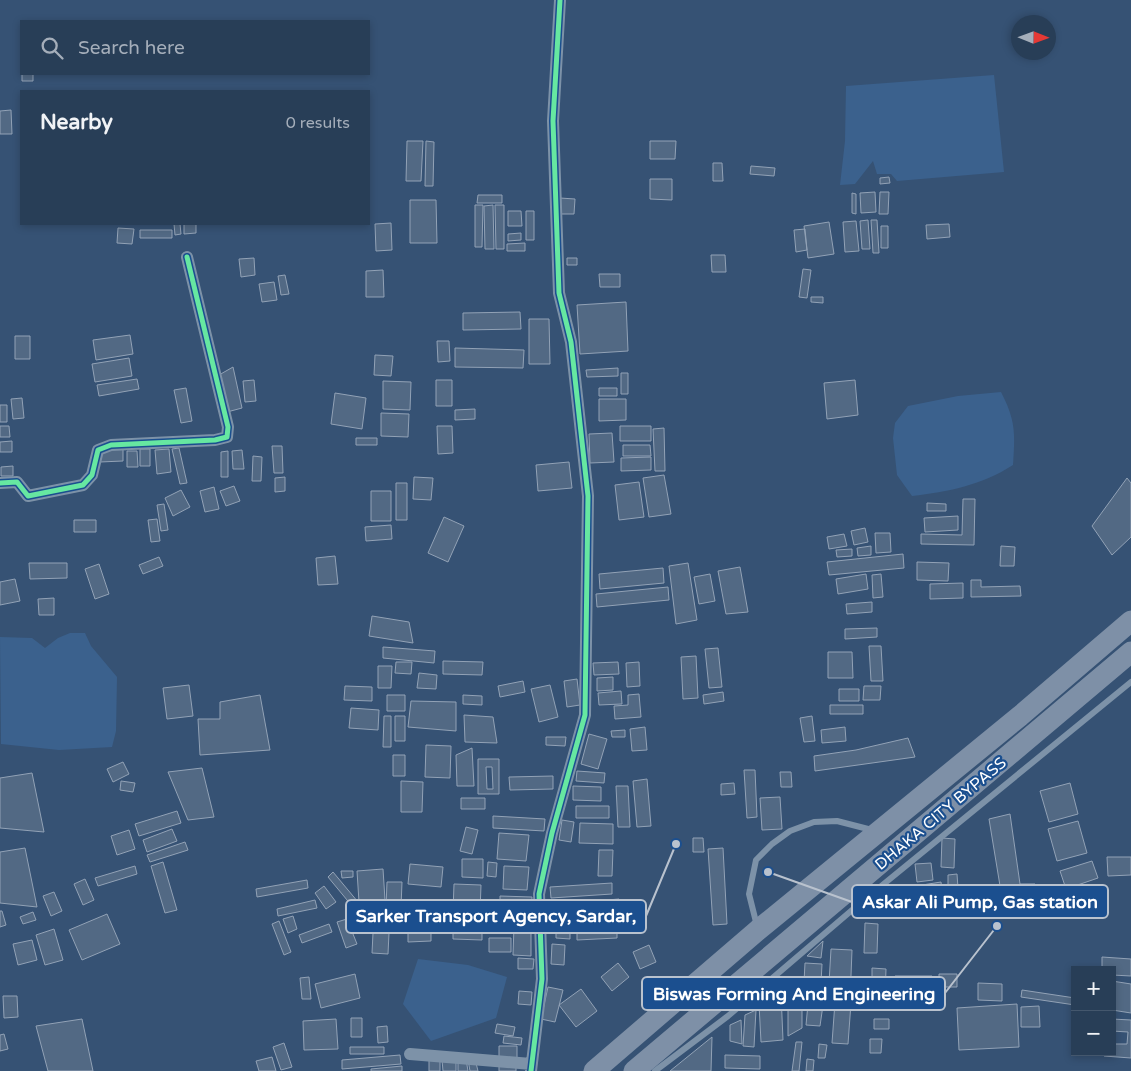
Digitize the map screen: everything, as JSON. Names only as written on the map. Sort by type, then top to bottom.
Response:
[{"type":"highway","points":[[594,1071],[758,930],[1020,716],[1131,622]]},
{"type":"highway","name":"DHAKA CITY BYPASS","points":[[634,1071],[1131,652]]},
{"type":"street","points":[[410,1054],[531,1067],[542,979],[539,894],[552,833],[585,715],[588,496],[571,342],[559,293],[554,150],[553,121],[560,0]]},
{"type":"street","points":[[0,483],[17,482],[28,496],[83,485],[92,474],[98,450],[111,445],[216,440],[227,437],[228,427],[187,258]]},
{"type":"lane","points":[[655,1071],[728,1016],[858,905],[1131,682]]},
{"type":"lane","points":[[758,930],[749,894],[756,860],[772,844],[790,831],[814,822],[838,822],[878,831]]},
{"type":"water","points":[[994,75],[1004,172],[897,181],[891,174],[877,174],[873,161],[855,184],[840,185],[845,141],[846,86]]},
{"type":"water","points":[[1001,392],[1012,419],[1013,465],[989,478],[964,487],[912,496],[897,475],[893,438],[895,423],[908,406],[958,396]]},
{"type":"water","points":[[70,633],[85,633],[91,646],[117,677],[116,731],[112,747],[59,750],[1,744],[0,637],[32,638],[45,648],[58,638]]},
{"type":"water","points":[[418,959],[468,965],[507,977],[496,1018],[431,1041],[403,1004]]},
{"type":"building","points":[[22,75],[33,75],[33,81],[22,81]]},
{"type":"building","points":[[11,110],[12,134],[0,134],[0,111]]},
{"type":"building","points":[[407,141],[423,141],[421,181],[406,181]]},
{"type":"building","points":[[426,141],[434,142],[433,186],[425,186]]},
{"type":"building","points":[[650,141],[676,141],[675,159],[650,159]]},
{"type":"building","points":[[713,163],[722,163],[723,181],[713,181]]},
{"type":"building","points":[[751,166],[775,168],[774,176],[750,174]]},
{"type":"building","points":[[889,177],[890,183],[880,184],[880,178]]},
{"type":"building","points":[[650,179],[672,179],[672,200],[650,199]]},
{"type":"building","points":[[875,192],[876,212],[861,213],[860,193]]},
{"type":"building","points":[[880,192],[889,192],[888,214],[879,214]]},
{"type":"building","points":[[852,193],[856,194],[856,214],[852,213]]},
{"type":"building","points":[[478,195],[502,195],[502,203],[477,203]]},
{"type":"building","points":[[560,198],[575,199],[574,214],[560,214]]},
{"type":"building","points":[[410,200],[436,200],[437,243],[410,243]]},
{"type":"building","points":[[475,205],[483,205],[482,247],[475,247]]},
{"type":"building","points":[[493,205],[494,249],[485,249],[484,206]]},
{"type":"building","points":[[495,205],[504,205],[504,249],[496,249]]},
{"type":"building","points":[[508,211],[521,211],[522,226],[508,226]]},
{"type":"building","points":[[526,211],[534,211],[534,240],[526,240]]},
{"type":"building","points":[[868,220],[870,249],[862,249],[860,221]]},
{"type":"building","points":[[871,220],[877,220],[879,253],[873,253]]},
{"type":"building","points":[[856,221],[859,251],[845,252],[843,222]]},
{"type":"building","points":[[829,222],[834,254],[808,258],[804,226]]},
{"type":"building","points":[[391,223],[392,250],[376,251],[375,224]]},
{"type":"building","points":[[949,224],[950,237],[927,239],[926,225]]},
{"type":"building","points":[[174,225],[180,225],[181,234],[175,235]]},
{"type":"building","points":[[184,225],[196,225],[196,233],[184,234]]},
{"type":"building","points":[[881,226],[888,226],[888,248],[881,248]]},
{"type":"building","points":[[118,228],[134,229],[132,244],[117,243]]},
{"type":"building","points":[[805,229],[807,250],[796,252],[794,230]]},
{"type":"building","points":[[140,230],[172,230],[172,238],[140,238]]},
{"type":"building","points":[[521,233],[521,240],[508,241],[508,234]]},
{"type":"building","points":[[525,243],[525,251],[507,251],[507,244]]},
{"type":"building","points":[[711,255],[725,255],[726,272],[712,272]]},
{"type":"building","points":[[254,258],[255,275],[241,277],[239,259]]},
{"type":"building","points":[[567,258],[577,258],[577,265],[567,265]]},
{"type":"building","points":[[803,269],[811,270],[807,298],[799,297]]},
{"type":"building","points":[[383,270],[384,297],[366,297],[366,271]]},
{"type":"building","points":[[599,274],[620,274],[620,287],[600,287]]},
{"type":"building","points":[[285,275],[289,294],[281,295],[278,276]]},
{"type":"building","points":[[274,282],[277,300],[262,302],[259,284]]},
{"type":"building","points":[[811,297],[823,297],[823,303],[811,302]]},
{"type":"building","points":[[626,302],[628,351],[580,354],[577,305]]},
{"type":"building","points":[[520,312],[521,329],[463,330],[463,313]]},
{"type":"building","points":[[529,319],[549,319],[550,364],[529,364]]},
{"type":"building","points":[[130,335],[133,354],[96,360],[93,340]]},
{"type":"building","points":[[15,336],[30,336],[30,359],[15,359]]},
{"type":"building","points":[[437,341],[449,341],[450,361],[438,362]]},
{"type":"building","points":[[455,348],[524,350],[523,368],[455,367]]},
{"type":"building","points":[[375,355],[393,356],[391,376],[374,375]]},
{"type":"building","points":[[129,358],[132,376],[95,382],[92,364]]},
{"type":"building","points":[[233,367],[242,408],[227,412],[219,375]]},
{"type":"building","points":[[618,368],[618,376],[587,377],[586,370]]},
{"type":"building","points":[[621,373],[628,373],[628,394],[621,394]]},
{"type":"building","points":[[137,379],[139,389],[99,396],[97,385]]},
{"type":"building","points":[[254,380],[256,401],[245,402],[243,381]]},
{"type":"building","points":[[436,380],[452,380],[452,406],[436,406]]},
{"type":"building","points":[[855,380],[858,415],[827,419],[824,383]]},
{"type":"building","points":[[383,381],[411,382],[410,410],[383,409]]},
{"type":"building","points":[[186,388],[192,421],[181,423],[174,390]]},
{"type":"building","points":[[599,388],[617,388],[617,396],[599,396]]},
{"type":"building","points":[[335,393],[366,398],[362,429],[331,424]]},
{"type":"building","points":[[22,398],[24,418],[13,419],[11,399]]},
{"type":"building","points":[[599,399],[626,399],[626,420],[599,421]]},
{"type":"building","points":[[0,405],[7,405],[7,422],[0,422]]},
{"type":"building","points":[[475,409],[475,419],[455,420],[455,410]]},
{"type":"building","points":[[381,413],[409,414],[408,437],[381,436]]},
{"type":"building","points":[[0,426],[9,426],[10,437],[0,437]]},
{"type":"building","points":[[437,426],[452,426],[453,453],[438,454]]},
{"type":"building","points":[[620,426],[651,426],[651,441],[620,441]]},
{"type":"building","points":[[664,428],[665,471],[655,471],[653,429]]},
{"type":"building","points":[[612,433],[614,462],[590,463],[589,434]]},
{"type":"building","points":[[356,438],[377,438],[377,445],[356,445]]},
{"type":"building","points":[[12,441],[12,452],[0,452],[0,442]]},
{"type":"building","points":[[623,445],[650,445],[651,456],[623,456]]},
{"type":"building","points":[[272,446],[282,446],[283,473],[274,473]]},
{"type":"building","points":[[179,448],[187,483],[180,484],[172,449]]},
{"type":"building","points":[[123,449],[123,461],[100,462],[99,450]]},
{"type":"building","points":[[140,449],[150,449],[150,466],[140,466]]},
{"type":"building","points":[[169,449],[171,472],[157,474],[155,450]]},
{"type":"building","points":[[242,450],[244,469],[233,469],[232,451]]},
{"type":"building","points":[[127,451],[137,451],[138,467],[127,467]]},
{"type":"building","points":[[228,451],[228,477],[221,477],[221,452]]},
{"type":"building","points":[[253,456],[262,457],[261,481],[252,481]]},
{"type":"building","points":[[651,457],[651,470],[621,471],[621,458]]},
{"type":"building","points":[[569,462],[572,488],[538,491],[536,465]]},
{"type":"building","points":[[13,466],[13,476],[1,476],[1,467]]},
{"type":"building","points":[[664,475],[671,514],[649,517],[643,478]]},
{"type":"building","points":[[285,477],[285,491],[275,492],[275,478]]},
{"type":"building","points":[[414,477],[433,478],[431,500],[413,499]]},
{"type":"building","points":[[1127,478],[1131,483],[1131,537],[1112,555],[1092,526]]},
{"type":"building","points":[[639,482],[644,517],[619,520],[615,485]]},
{"type":"building","points":[[396,483],[407,483],[407,520],[396,520]]},
{"type":"building","points":[[234,486],[240,501],[226,506],[220,491]]},
{"type":"building","points":[[214,487],[219,509],[205,512],[200,491]]},
{"type":"building","points":[[181,490],[190,507],[173,516],[165,498]]},
{"type":"building","points":[[371,491],[391,491],[391,521],[371,521]]},
{"type":"building","points":[[963,499],[975,499],[974,545],[921,544],[921,534],[962,535]]},
{"type":"building","points":[[927,503],[946,504],[946,511],[927,511]]},
{"type":"building","points":[[164,504],[168,530],[161,531],[157,505]]},
{"type":"building","points":[[958,516],[958,530],[925,532],[924,518]]},
{"type":"building","points":[[444,517],[464,526],[448,562],[428,553]]},
{"type":"building","points":[[157,519],[160,541],[151,542],[148,520]]},
{"type":"building","points":[[74,520],[96,520],[96,532],[74,532]]},
{"type":"building","points":[[391,525],[392,539],[366,541],[365,527]]},
{"type":"building","points":[[865,528],[868,542],[854,545],[851,531]]},
{"type":"building","points":[[875,533],[890,533],[891,552],[876,553]]},
{"type":"building","points":[[844,534],[847,546],[829,549],[827,537]]},
{"type":"building","points":[[871,546],[871,555],[858,556],[857,548]]},
{"type":"building","points":[[1001,546],[1015,547],[1014,566],[1000,566]]},
{"type":"building","points":[[852,549],[852,556],[837,557],[836,550]]},
{"type":"building","points":[[903,554],[904,568],[829,575],[827,562]]},
{"type":"building","points":[[335,556],[338,584],[318,585],[316,558]]},
{"type":"building","points":[[159,557],[163,566],[143,574],[139,565]]},
{"type":"building","points":[[917,562],[949,563],[948,581],[917,580]]},
{"type":"building","points":[[29,563],[67,563],[67,578],[30,579]]},
{"type":"building","points":[[688,563],[697,620],[676,624],[669,566]]},
{"type":"building","points":[[99,564],[109,594],[95,599],[85,569]]},
{"type":"building","points":[[740,567],[748,612],[726,614],[718,571]]},
{"type":"building","points":[[663,568],[664,583],[600,589],[599,574]]},
{"type":"building","points":[[710,574],[715,601],[699,604],[694,577]]},
{"type":"building","points":[[866,574],[868,589],[838,594],[836,579]]},
{"type":"building","points":[[881,574],[883,597],[873,598],[872,575]]},
{"type":"building","points":[[15,579],[20,601],[0,605],[0,582]]},
{"type":"building","points":[[971,580],[981,580],[981,587],[1020,586],[1021,596],[971,597]]},
{"type":"building","points":[[963,583],[963,598],[930,599],[930,584]]},
{"type":"building","points":[[668,587],[669,600],[597,607],[596,594]]},
{"type":"building","points":[[54,598],[54,615],[39,615],[38,599]]},
{"type":"building","points":[[872,602],[872,612],[847,614],[846,604]]},
{"type":"building","points":[[372,616],[409,622],[413,643],[369,636]]},
{"type":"building","points":[[877,628],[877,637],[845,639],[845,629]]},
{"type":"building","points":[[869,646],[881,646],[883,681],[871,681]]},
{"type":"building","points":[[383,647],[435,651],[434,663],[383,658]]},
{"type":"building","points":[[718,648],[722,687],[709,688],[705,649]]},
{"type":"building","points":[[828,652],[852,652],[853,678],[828,678]]},
{"type":"building","points":[[696,656],[698,698],[683,699],[681,657]]},
{"type":"building","points":[[443,661],[483,662],[482,675],[443,674]]},
{"type":"building","points":[[396,662],[412,662],[411,674],[395,673]]},
{"type":"building","points":[[618,662],[619,674],[594,675],[593,663]]},
{"type":"building","points":[[639,662],[640,686],[627,687],[626,663]]},
{"type":"building","points":[[378,666],[392,666],[391,688],[378,688]]},
{"type":"building","points":[[419,673],[437,675],[436,689],[417,688]]},
{"type":"building","points":[[613,677],[613,690],[597,691],[597,678]]},
{"type":"building","points":[[577,679],[580,705],[567,707],[564,681]]},
{"type":"building","points":[[523,681],[525,692],[500,697],[498,686]]},
{"type":"building","points":[[189,685],[193,716],[167,719],[163,688]]},
{"type":"building","points":[[550,685],[558,717],[539,722],[531,689]]},
{"type":"building","points":[[345,686],[372,687],[372,701],[344,700]]},
{"type":"building","points":[[864,686],[881,686],[880,700],[863,700]]},
{"type":"building","points":[[839,689],[859,689],[859,701],[839,701]]},
{"type":"building","points":[[621,691],[622,704],[599,705],[598,693]]},
{"type":"building","points":[[723,692],[724,701],[704,704],[703,695]]},
{"type":"building","points":[[639,694],[641,717],[615,719],[614,706],[628,705],[628,695]]},
{"type":"building","points":[[260,695],[270,750],[200,755],[198,719],[220,719],[220,702]]},
{"type":"building","points":[[387,695],[405,695],[405,711],[387,711]]},
{"type":"building","points":[[463,695],[482,696],[482,705],[463,704]]},
{"type":"building","points":[[411,701],[456,702],[456,731],[408,727]]},
{"type":"building","points":[[830,705],[863,705],[863,714],[830,714]]},
{"type":"building","points":[[351,708],[379,710],[378,730],[349,728]]},
{"type":"building","points":[[464,715],[493,717],[497,743],[465,742]]},
{"type":"building","points":[[384,716],[391,716],[391,747],[383,747]]},
{"type":"building","points":[[395,716],[405,716],[405,741],[395,741]]},
{"type":"building","points":[[812,716],[815,741],[804,742],[800,718]]},
{"type":"building","points":[[645,727],[647,750],[632,751],[630,729]]},
{"type":"building","points":[[845,727],[846,741],[822,743],[821,730]]},
{"type":"building","points":[[625,730],[625,737],[612,737],[611,731]]},
{"type":"building","points":[[589,734],[607,739],[598,769],[581,764]]},
{"type":"building","points":[[546,737],[566,737],[565,746],[546,745]]},
{"type":"building","points":[[908,738],[915,757],[815,771],[814,756],[856,750]]},
{"type":"building","points":[[426,745],[451,746],[450,778],[425,777]]},
{"type":"building","points":[[472,748],[474,786],[457,786],[456,755]]},
{"type":"building","points":[[393,755],[405,755],[405,776],[393,776]]},
{"type":"building","points":[[478,759],[499,759],[499,794],[478,794]],"holes":[[[486,767],[492,767],[493,789],[487,789]]]},
{"type":"building","points":[[123,762],[129,774],[113,782],[107,769]]},
{"type":"building","points":[[202,768],[214,817],[188,820],[168,772]]},
{"type":"building","points":[[744,770],[755,770],[757,817],[747,818]]},
{"type":"building","points":[[577,771],[605,773],[604,783],[576,781]]},
{"type":"building","points":[[780,772],[791,772],[792,787],[781,787]]},
{"type":"building","points":[[32,773],[44,832],[0,828],[0,778]]},
{"type":"building","points":[[553,776],[553,789],[510,790],[509,777]]},
{"type":"building","points":[[647,779],[651,826],[637,827],[633,781]]},
{"type":"building","points":[[121,781],[135,783],[133,792],[120,790]]},
{"type":"building","points":[[401,781],[423,782],[422,812],[401,812]]},
{"type":"building","points":[[734,783],[735,794],[721,795],[721,784]]},
{"type":"building","points":[[1070,783],[1078,814],[1049,822],[1040,791]]},
{"type":"building","points":[[573,786],[601,787],[601,801],[573,800]]},
{"type":"building","points":[[616,786],[628,786],[630,827],[618,827]]},
{"type":"building","points":[[780,797],[782,829],[762,830],[760,798]]},
{"type":"building","points":[[461,798],[485,798],[485,809],[461,809]]},
{"type":"building","points":[[576,806],[609,806],[609,818],[576,818]]},
{"type":"building","points":[[177,811],[181,823],[139,836],[135,824]]},
{"type":"building","points":[[1010,814],[1020,884],[1035,884],[1035,904],[1003,904],[989,819]]},
{"type":"building","points":[[493,816],[545,819],[544,831],[493,828]]},
{"type":"building","points":[[562,820],[574,822],[571,842],[559,840]]},
{"type":"building","points":[[1078,821],[1087,853],[1057,861],[1048,829]]},
{"type":"building","points":[[580,823],[613,824],[613,844],[579,843]]},
{"type":"building","points":[[466,827],[478,830],[472,854],[460,851]]},
{"type":"building","points":[[172,829],[177,841],[147,852],[143,840]]},
{"type":"building","points":[[129,830],[135,849],[117,855],[111,836]]},
{"type":"building","points":[[499,833],[529,835],[526,861],[497,859]]},
{"type":"building","points":[[693,838],[703,838],[704,852],[693,852]]},
{"type":"building","points":[[942,838],[955,839],[954,868],[941,867]]},
{"type":"building","points":[[185,842],[188,850],[150,862],[147,855]]},
{"type":"building","points":[[25,848],[37,907],[0,903],[0,852]]},
{"type":"building","points":[[723,848],[727,924],[713,925],[708,849]]},
{"type":"building","points":[[599,850],[613,850],[612,876],[598,876]]},
{"type":"building","points":[[1107,857],[1131,857],[1131,875],[1108,876]]},
{"type":"building","points":[[462,859],[483,859],[483,878],[462,877]]},
{"type":"building","points":[[1092,861],[1098,878],[1066,889],[1060,871]]},
{"type":"building","points":[[163,862],[177,910],[165,913],[151,866]]},
{"type":"building","points":[[488,862],[497,863],[496,877],[487,876]]},
{"type":"building","points":[[931,863],[933,880],[917,882],[915,864]]},
{"type":"building","points":[[410,864],[443,867],[441,887],[408,884]]},
{"type":"building","points":[[135,866],[137,874],[98,886],[95,878]]},
{"type":"building","points":[[504,866],[529,867],[527,890],[503,889]]},
{"type":"building","points":[[383,869],[385,900],[359,902],[357,871]]},
{"type":"building","points":[[341,871],[353,871],[353,877],[342,878]]},
{"type":"building","points":[[333,872],[358,902],[352,906],[328,877]]},
{"type":"building","points":[[957,874],[958,888],[948,888],[948,875]]},
{"type":"building","points":[[85,879],[94,900],[83,905],[74,884]]},
{"type":"building","points":[[307,880],[308,888],[257,897],[256,889]]},
{"type":"building","points":[[387,882],[402,882],[401,907],[386,907]]},
{"type":"building","points":[[941,882],[942,891],[917,895],[916,886]]},
{"type":"building","points":[[612,883],[612,894],[551,898],[550,887]]},
{"type":"building","points":[[454,884],[481,885],[480,912],[453,911]]},
{"type":"building","points":[[324,886],[336,902],[326,909],[315,893]]},
{"type":"building","points":[[54,892],[62,911],[51,916],[43,896]]},
{"type":"building","points":[[500,896],[532,897],[531,922],[500,921]]},
{"type":"building","points":[[619,899],[620,919],[561,924],[559,904]]},
{"type":"building","points":[[315,900],[317,908],[278,916],[277,909]]},
{"type":"building","points":[[0,911],[2,911],[6,925],[0,927]]},
{"type":"building","points":[[33,912],[36,920],[23,924],[20,917]]},
{"type":"building","points":[[107,914],[120,944],[82,960],[69,930]]},
{"type":"building","points":[[293,916],[297,929],[288,933],[283,919]]},
{"type":"building","points":[[453,916],[482,916],[482,940],[453,939]]},
{"type":"building","points":[[347,919],[357,944],[346,948],[337,922]]},
{"type":"building","points":[[279,921],[291,952],[284,955],[272,924]]},
{"type":"building","points":[[865,923],[878,924],[877,953],[864,953]]},
{"type":"building","points":[[329,924],[332,932],[302,943],[299,935]]},
{"type":"building","points":[[514,926],[531,926],[531,956],[513,955]]},
{"type":"building","points":[[617,926],[617,938],[577,940],[577,929]]},
{"type":"building","points":[[54,929],[63,960],[45,965],[36,935]]},
{"type":"building","points":[[556,929],[570,929],[570,939],[556,938]]},
{"type":"building","points":[[431,930],[431,941],[408,942],[408,931]]},
{"type":"building","points":[[373,933],[389,933],[388,954],[372,953]]},
{"type":"building","points":[[489,938],[511,938],[511,952],[489,952]]},
{"type":"building","points":[[32,940],[37,960],[18,965],[13,944]]},
{"type":"building","points":[[823,941],[821,958],[807,956]]},
{"type":"building","points":[[552,944],[565,945],[564,965],[551,964]]},
{"type":"building","points":[[649,945],[656,962],[640,969],[633,952]]},
{"type":"building","points":[[831,949],[852,950],[850,1001],[828,1000]]},
{"type":"building","points":[[1102,957],[1131,959],[1131,976],[1116,975],[1116,966],[1102,966]]},
{"type":"building","points":[[518,958],[534,959],[533,969],[518,969]]},
{"type":"building","points":[[618,963],[629,977],[612,991],[601,977]]},
{"type":"building","points":[[805,963],[822,964],[820,1002],[803,1001]]},
{"type":"building","points":[[872,968],[886,969],[885,998],[872,997]]},
{"type":"building","points":[[355,974],[360,998],[321,1008],[315,984]]},
{"type":"building","points":[[939,974],[957,974],[957,987],[939,987]]},
{"type":"building","points":[[895,976],[932,976],[932,987],[895,988]]},
{"type":"building","points":[[309,977],[311,999],[302,999],[300,978]]},
{"type":"building","points":[[802,981],[802,1028],[788,1036],[788,982]]},
{"type":"building","points":[[1116,982],[1131,984],[1131,1013],[1116,1011]]},
{"type":"building","points":[[978,983],[1002,984],[1002,1001],[978,1000]]},
{"type":"building","points":[[548,987],[563,990],[555,1022],[541,1019]]},
{"type":"building","points":[[581,989],[597,1011],[576,1027],[559,1005]]},
{"type":"building","points":[[1022,990],[1071,997],[1071,1004],[1021,997]]},
{"type":"building","points":[[519,991],[532,992],[531,1005],[518,1004]]},
{"type":"building","points":[[781,993],[783,1040],[761,1042],[759,1004]]},
{"type":"building","points":[[3,996],[17,996],[18,1017],[4,1018]]},
{"type":"building","points":[[835,1002],[851,1003],[848,1044],[832,1043]]},
{"type":"building","points":[[808,1004],[823,1005],[820,1026],[806,1025]]},
{"type":"building","points":[[1017,1004],[1019,1047],[959,1050],[957,1008]]},
{"type":"building","points":[[1039,1006],[1040,1027],[1021,1027],[1021,1007]]},
{"type":"building","points":[[756,1010],[754,1047],[743,1046],[745,1015]]},
{"type":"building","points":[[351,1018],[362,1018],[362,1037],[351,1037]]},
{"type":"building","points":[[82,1019],[93,1071],[48,1071],[36,1026]]},
{"type":"building","points":[[336,1019],[338,1049],[304,1050],[303,1021]]},
{"type":"building","points":[[874,1019],[889,1019],[889,1029],[874,1029]]},
{"type":"building","points":[[1116,1019],[1131,1020],[1131,1058],[1104,1056],[1116,1056],[1116,1044],[1127,1044],[1128,1032],[1116,1031]]},
{"type":"building","points":[[741,1020],[742,1044],[730,1041],[730,1025]]},
{"type":"building","points":[[497,1024],[515,1027],[513,1036],[495,1033]]},
{"type":"building","points":[[387,1026],[388,1042],[378,1043],[377,1027]]},
{"type":"building","points":[[4,1034],[8,1049],[0,1051],[0,1035]]},
{"type":"building","points":[[504,1036],[522,1038],[521,1045],[503,1043]]},
{"type":"building","points":[[712,1037],[711,1071],[670,1071]]},
{"type":"building","points":[[870,1039],[882,1039],[881,1053],[870,1053]]},
{"type":"building","points":[[796,1042],[802,1042],[799,1071],[792,1071]]},
{"type":"building","points":[[284,1043],[292,1067],[281,1070],[273,1047]]},
{"type":"building","points":[[819,1044],[827,1045],[825,1058],[818,1058]]},
{"type":"building","points":[[499,1046],[517,1046],[517,1058],[499,1059]]},
{"type":"building","points":[[350,1047],[384,1047],[384,1054],[350,1054]]},
{"type":"building","points":[[400,1055],[401,1064],[342,1069],[342,1060]]},
{"type":"building","points":[[725,1055],[760,1056],[760,1069],[725,1068]]},
{"type":"building","points":[[272,1057],[276,1071],[259,1071],[256,1061]]},
{"type":"building","points":[[429,1057],[440,1057],[440,1071],[429,1071]]},
{"type":"building","points":[[458,1057],[466,1059],[468,1071],[458,1071]]},
{"type":"building","points":[[475,1059],[478,1071],[470,1071],[468,1060]]},
{"type":"building","points":[[807,1059],[814,1060],[813,1071],[806,1071]]},
{"type":"building","points":[[442,1060],[456,1060],[456,1071],[443,1071]]},
{"type":"building","points":[[499,1063],[516,1063],[516,1071],[499,1071]]},
{"type":"building","points":[[402,1066],[402,1071],[371,1071],[371,1069]]},
{"type":"cycle path","points":[[531,1071],[542,979],[539,894],[552,833],[585,715],[588,496],[571,342],[559,293],[553,121],[560,0]]},
{"type":"cycle path","points":[[0,483],[17,482],[28,496],[83,485],[92,475],[98,450],[111,445],[215,440],[227,437],[228,427],[187,257]]},
{"type":"place","name":"Sarker Transport Agency, Sardar,","points":[[676,844]]},
{"type":"place","name":"Askar Ali Pump, Gas station","points":[[768,872]]},
{"type":"place","name":"Biswas Forming And Engineering","points":[[997,926]]}]
